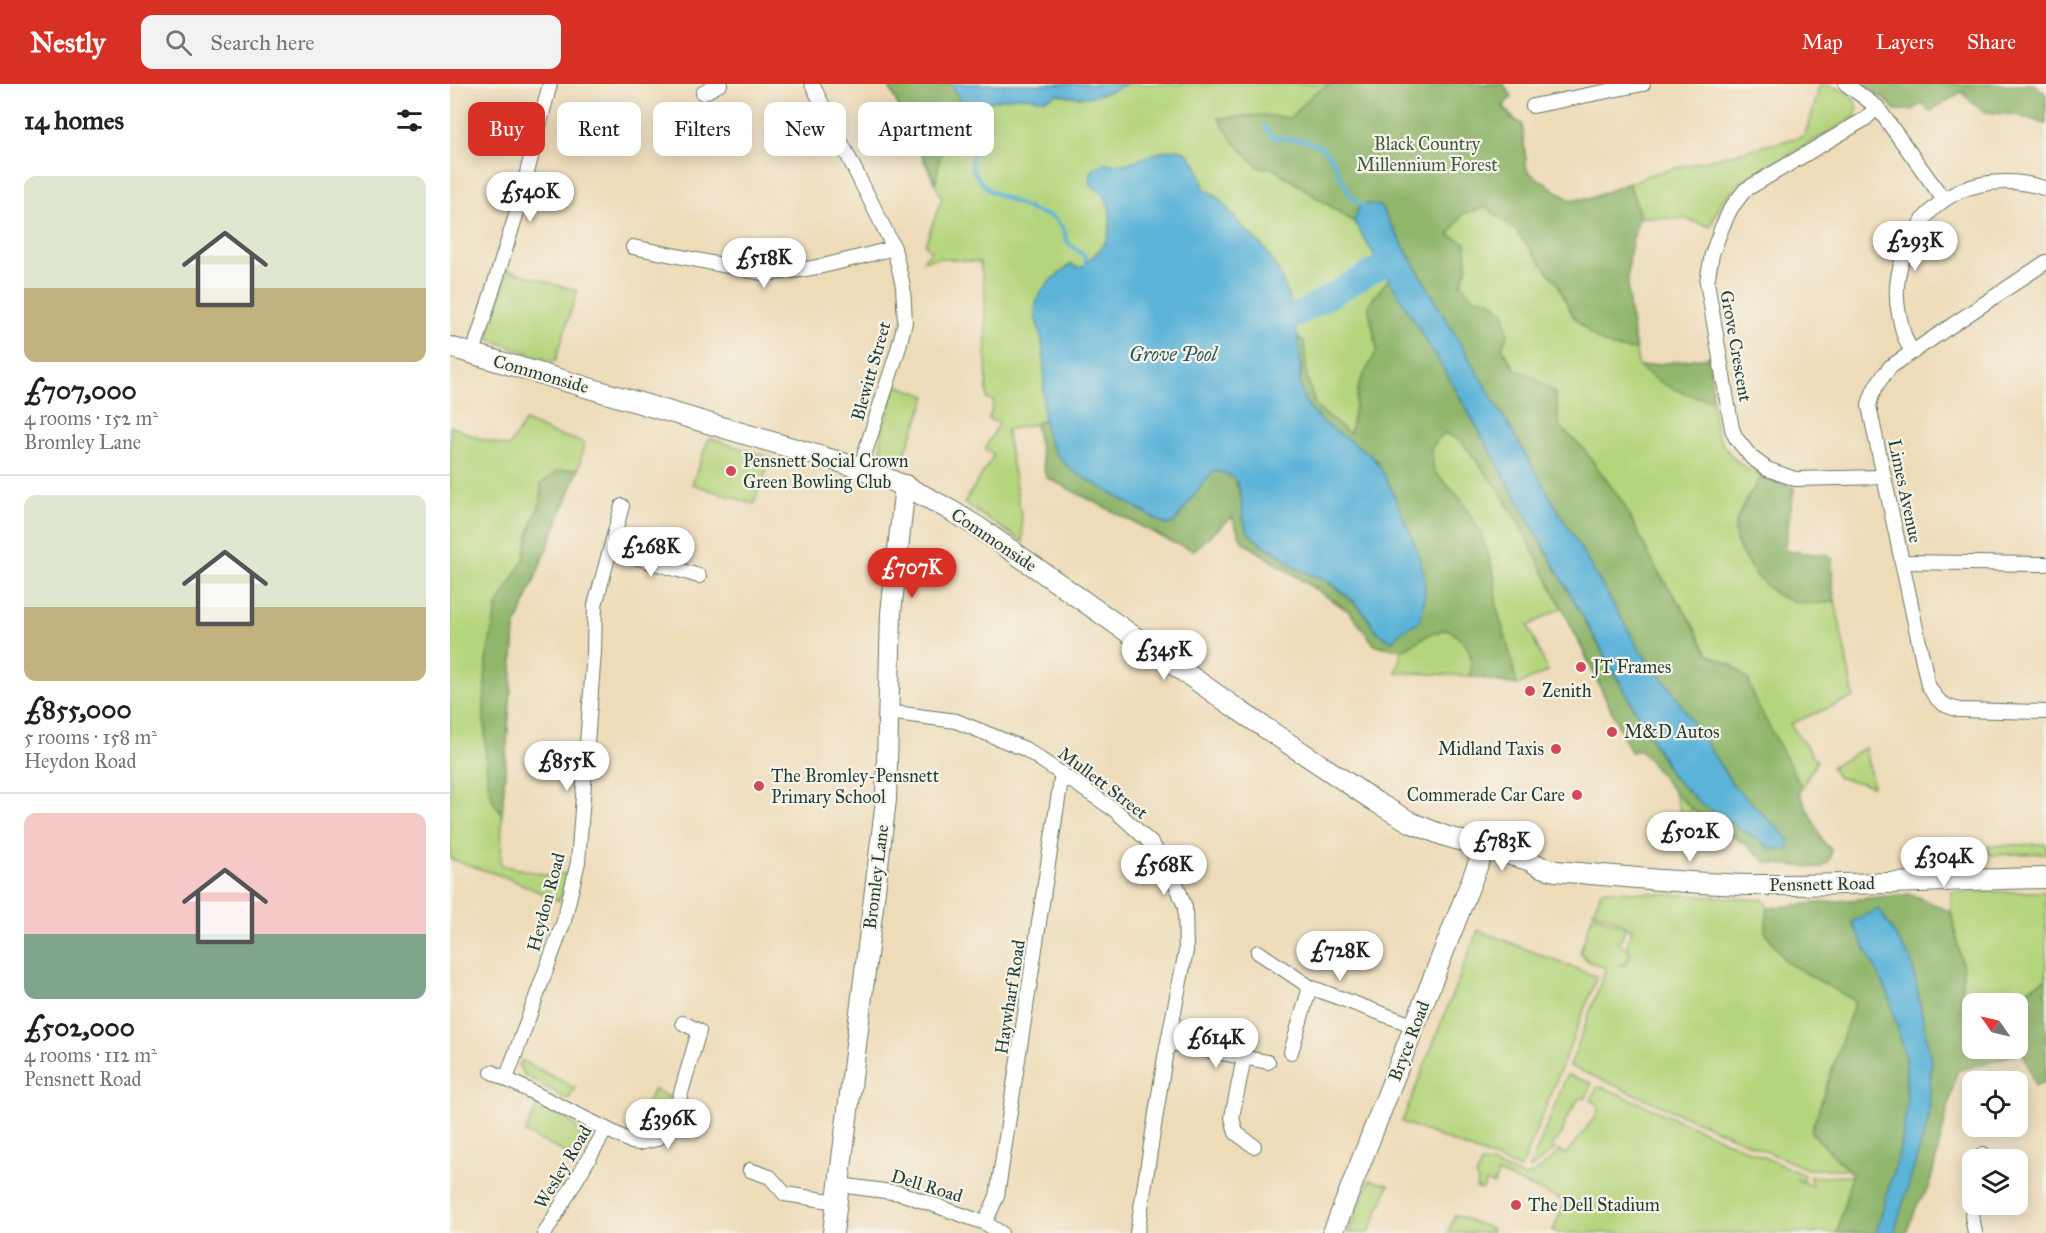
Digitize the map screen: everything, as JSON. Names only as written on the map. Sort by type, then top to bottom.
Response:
[{"type":"main road","name":"Commonside","points":[[450,347],[860,468],[905,485],[978,527],[1213,692],[1376,802],[1412,823],[1484,849]]},
{"type":"main road","name":"Bromley Lane","points":[[833,1233],[885,800],[891,613],[905,485]]},
{"type":"main road","name":"Pensnett Road","points":[[1484,849],[1528,860],[1556,871],[1749,885],[2046,878]]},
{"type":"main road","name":"Bryce Road","points":[[1333,1233],[1484,849]]},
{"type":"main road","name":"Pensnett Road","points":[[1528,860],[1546,857],[1674,869],[1755,872],[1852,873],[2046,866]]},
{"type":"street","points":[[473,353],[516,215],[550,84]]},
{"type":"street","points":[[703,93],[720,84]]},
{"type":"street","name":"Blewitt Street","points":[[812,84],[894,248],[903,286],[905,322],[860,468]]},
{"type":"street","points":[[1533,106],[1643,84]]},
{"type":"street","points":[[1846,84],[1877,107],[1944,200]]},
{"type":"street","name":"Grove Crescent","points":[[1877,107],[1865,119],[1745,190],[1731,208],[1722,227],[1712,254],[1707,282],[1732,429],[1751,457],[1767,469],[1795,479],[1883,477]]},
{"type":"street","points":[[1913,352],[1906,343],[1896,301],[1900,262],[1912,237],[1926,218],[1944,200],[1969,189],[1998,181],[2033,184],[2046,189]]},
{"type":"street","points":[[633,247],[761,273],[781,273],[832,264],[894,248]]},
{"type":"street","name":"Limes Avenue","points":[[2046,262],[1890,367],[1871,393],[1869,406],[1928,685],[1936,699],[1947,707],[1959,710],[2046,712]]},
{"type":"street","name":"Heydon Road","points":[[506,1079],[564,921],[578,862],[594,652],[595,605],[622,506]]},
{"type":"street","points":[[611,550],[699,576]]},
{"type":"street","points":[[1903,562],[2046,564]]},
{"type":"street","name":"Mullett Street","points":[[888,712],[956,721],[1025,749],[1116,811],[1152,844],[1171,871],[1185,907],[1186,951],[1137,1233]]},
{"type":"street","name":"Haywharf Road","points":[[985,1223],[997,1196],[1062,773]]},
{"type":"street","points":[[1258,952],[1310,987],[1415,1026]]},
{"type":"street","points":[[1291,1052],[1310,987]]},
{"type":"street","name":"Wesley Road","points":[[544,1233],[606,1129],[632,1142],[639,1143],[657,1139],[673,1120],[699,1031],[683,1023]]},
{"type":"street","points":[[1169,1043],[1268,1062]]},
{"type":"street","points":[[1244,1058],[1232,1118],[1236,1133],[1254,1146]]},
{"type":"street","points":[[492,1072],[606,1129]]},
{"type":"street","name":"Dell Road","points":[[750,1170],[770,1177],[784,1194],[900,1193],[985,1223],[1001,1233]]},
{"type":"street","points":[[1972,1215],[1975,1233]]},
{"type":"green space","points":[[888,84],[1500,84],[1507,112],[1522,124],[1527,171],[1570,200],[1589,199],[1652,174],[1804,136],[1820,84],[1836,88],[1852,98],[1858,107],[1855,117],[1739,183],[1721,203],[1710,227],[1686,219],[1640,217],[1634,235],[1628,273],[1629,310],[1639,367],[1709,357],[1716,428],[1727,451],[1746,468],[1758,475],[1794,488],[1784,551],[1826,555],[1832,559],[1832,585],[1854,697],[1790,724],[1817,761],[1799,792],[1824,843],[1831,849],[1826,864],[1821,868],[1767,863],[1747,845],[1708,821],[1706,839],[1685,837],[1684,827],[1692,822],[1696,825],[1702,817],[1692,809],[1683,819],[1674,792],[1641,750],[1631,752],[1562,607],[1528,626],[1548,671],[1517,685],[1470,676],[1396,672],[1402,650],[1375,645],[1349,611],[1242,541],[1232,517],[1194,550],[1172,542],[1046,477],[1035,424],[1006,430],[1022,520],[1023,542],[964,503],[994,455],[985,449],[999,423],[989,419],[994,401],[987,399],[985,293],[980,262],[939,258],[923,261],[931,251],[925,244],[942,199],[922,156],[994,156],[994,102],[896,102]]},
{"type":"green space","points":[[888,84],[952,84],[959,99],[958,102],[897,102]]},
{"type":"green space","name":"Black Country Millennium Forest","points":[[1330,84],[1503,84],[1512,96],[1503,106],[1511,118],[1522,124],[1527,171],[1570,200],[1589,199],[1629,183],[1640,216],[1634,233],[1628,266],[1630,316],[1636,350],[1614,348],[1596,339],[1573,316],[1557,283],[1516,231],[1486,207],[1463,214],[1449,235],[1466,243],[1467,267],[1461,284],[1474,298],[1490,300],[1504,312],[1508,334],[1502,348],[1515,369],[1534,378],[1555,393],[1560,427],[1583,448],[1622,501],[1658,572],[1688,616],[1708,654],[1732,665],[1749,681],[1754,698],[1802,788],[1799,792],[1824,843],[1831,849],[1830,859],[1821,868],[1767,863],[1747,845],[1692,809],[1674,792],[1641,750],[1631,752],[1585,653],[1523,531],[1499,490],[1461,441],[1444,433],[1431,448],[1434,471],[1460,498],[1481,533],[1494,574],[1497,609],[1517,685],[1470,676],[1471,660],[1468,648],[1448,629],[1432,633],[1402,650],[1375,645],[1349,611],[1242,541],[1232,517],[1194,550],[1172,542],[1046,477],[1035,424],[1043,420],[1051,446],[1076,473],[1166,525],[1174,523],[1207,478],[1215,471],[1226,472],[1235,479],[1243,505],[1243,519],[1254,539],[1295,568],[1324,579],[1360,608],[1376,631],[1392,641],[1400,632],[1424,575],[1414,542],[1376,460],[1322,422],[1304,400],[1300,386],[1302,370],[1297,337],[1304,341],[1307,378],[1316,407],[1350,434],[1359,384],[1377,350],[1368,305],[1389,278],[1452,383],[1672,777],[1790,840],[1733,785],[1673,692],[1641,652],[1380,206],[1358,209],[1354,222],[1274,169],[1259,167],[1234,142],[1218,118],[1264,115],[1290,118],[1313,94]]},
{"type":"green space","points":[[1863,84],[2034,84],[2046,94],[2046,124],[2017,115],[1986,112],[1961,92],[1929,112],[1923,103],[1913,110],[1895,110],[1887,101]]},
{"type":"green space","points":[[923,156],[940,156],[936,182]]},
{"type":"green space","points":[[508,270],[577,291],[555,362],[488,339]]},
{"type":"green space","points":[[1709,357],[1713,401],[1674,389],[1639,367]]},
{"type":"green space","points":[[896,385],[927,396],[900,466],[885,457],[881,444],[883,427]]},
{"type":"green space","points":[[525,421],[554,434],[584,442],[579,468],[515,628],[502,814],[501,865],[546,875],[570,873],[559,901],[508,878],[450,859],[450,426],[478,438],[509,447]]},
{"type":"green space","name":"Pensnett Social Crown Green Bowling Club","points":[[709,438],[771,458],[754,504],[692,484]]},
{"type":"green space","points":[[579,468],[515,628],[502,814],[493,801],[487,779],[484,712],[486,661],[497,606],[524,559],[529,533],[541,501],[541,484],[557,471]]},
{"type":"green space","points":[[1761,478],[1794,488],[1784,551],[1826,555],[1832,559],[1832,585],[1835,601],[1808,604],[1781,597],[1757,577],[1743,556],[1735,535],[1735,526],[1742,507]]},
{"type":"green space","points":[[1865,748],[1873,786],[1837,777],[1831,767]]},
{"type":"green space","points":[[2046,844],[2046,853],[1989,855],[1988,846]]},
{"type":"green space","points":[[1602,890],[1764,900],[1768,908],[1765,931],[1786,962],[1856,1001],[1811,1132],[1848,1169],[1807,1169],[1570,1066],[1606,968],[1588,961],[1580,952],[1593,914],[1626,928],[1619,943],[1628,949],[1630,957],[1620,965],[1625,966],[1632,954],[1627,944],[1632,929],[1593,911]]},
{"type":"green space","points":[[1951,892],[2046,892],[2046,979],[2024,993],[1962,993],[1962,1012],[1960,1012],[1963,969],[1951,912]]},
{"type":"green space","points":[[1911,894],[1951,912],[1963,969],[1960,1011],[1962,1011],[1962,1059],[1999,1059],[1957,1071],[1929,1188],[1918,1203],[1906,1233],[1837,1233],[1852,1174],[1811,1132],[1855,1001],[1786,962],[1765,931],[1768,908]]},
{"type":"green space","points":[[1478,930],[1597,977],[1521,1169],[1402,1122]]},
{"type":"green space","points":[[2046,979],[2046,1082],[2035,1086],[2025,1059],[2028,1059],[2028,993],[2024,993]]},
{"type":"green space","points":[[521,1060],[575,1088],[568,1100],[526,1076],[519,1067]]},
{"type":"green space","points":[[1567,1075],[1592,1083],[1586,1098],[1579,1098],[1566,1119],[1562,1134],[1551,1146],[1555,1149],[1529,1170]]},
{"type":"green space","points":[[1603,1087],[1804,1175],[1803,1181],[1796,1179],[1812,1186],[1810,1177],[1852,1176],[1837,1233],[1557,1233],[1553,1231],[1566,1199],[1564,1201],[1498,1173],[1494,1185],[1486,1182],[1482,1190],[1476,1188],[1478,1181],[1476,1176],[1481,1163],[1491,1164],[1525,1177],[1539,1170],[1560,1151],[1566,1154],[1595,1117],[1599,1107],[1591,1100],[1597,1088]]},
{"type":"green space","points":[[654,1090],[670,1097],[664,1111],[652,1125],[639,1130],[631,1130]]},
{"type":"green space","points":[[538,1104],[565,1118],[578,1129],[581,1137],[576,1158],[525,1133]]},
{"type":"green space","points":[[1370,1180],[1389,1185],[1369,1233],[1348,1233]]},
{"type":"green space","points":[[1455,1215],[1492,1229],[1490,1233],[1448,1233]]},
{"type":"water","points":[[952,84],[1127,84],[1102,94],[1085,97],[1058,94],[1043,99],[1022,97],[989,102],[966,102],[959,99]]},
{"type":"water","name":"Grove Pool","points":[[1178,149],[1184,151],[1192,159],[1199,170],[1204,189],[1219,199],[1262,246],[1277,270],[1288,296],[1295,324],[1300,352],[1300,384],[1305,401],[1328,426],[1374,459],[1387,480],[1403,515],[1422,566],[1425,582],[1424,599],[1420,621],[1400,632],[1392,641],[1378,632],[1361,609],[1335,586],[1295,567],[1252,537],[1245,524],[1239,487],[1235,480],[1227,474],[1215,471],[1207,478],[1174,523],[1166,525],[1076,473],[1060,459],[1050,444],[1043,412],[1044,360],[1035,309],[1041,292],[1053,279],[1071,264],[1078,268],[1086,265],[1100,250],[1108,236],[1110,215],[1108,202],[1098,190],[1089,184],[1090,175],[1094,168],[1105,163],[1125,164],[1163,151]]},
{"type":"water","points":[[1368,204],[1380,206],[1641,652],[1673,692],[1733,785],[1790,840],[1788,850],[1772,849],[1700,803],[1673,777],[1452,383],[1354,222],[1358,209]]},
{"type":"water","points":[[1879,909],[1912,962],[1931,1061],[1929,1118],[1894,1233],[1876,1233],[1901,1145],[1907,1104],[1905,1056],[1889,996],[1852,922]]},
{"type":"waterway","points":[[1264,126],[1272,137],[1307,141],[1321,147],[1331,157],[1350,195],[1363,207]]},
{"type":"waterway","points":[[972,156],[972,169],[990,191],[1036,212],[1053,217],[1063,228],[1068,243],[1085,256],[1086,265]]},
{"type":"waterway","points":[[1293,317],[1382,266]]},
{"type":"place","name":"Pensnett Social Crown Green Bowling Club","points":[[731,471]]},
{"type":"place","name":"JT Frames","points":[[1581,667]]},
{"type":"place","name":"Zenith","points":[[1530,691]]},
{"type":"place","name":"M&D Autos","points":[[1612,732]]},
{"type":"place","name":"Midland Taxis","points":[[1556,749]]},
{"type":"place","name":"The Bromley-Pensnett Primary School","points":[[759,786]]},
{"type":"place","name":"Commerade Car Care","points":[[1577,795]]},
{"type":"place","name":"The Dell Stadium","points":[[1516,1205]]}]
